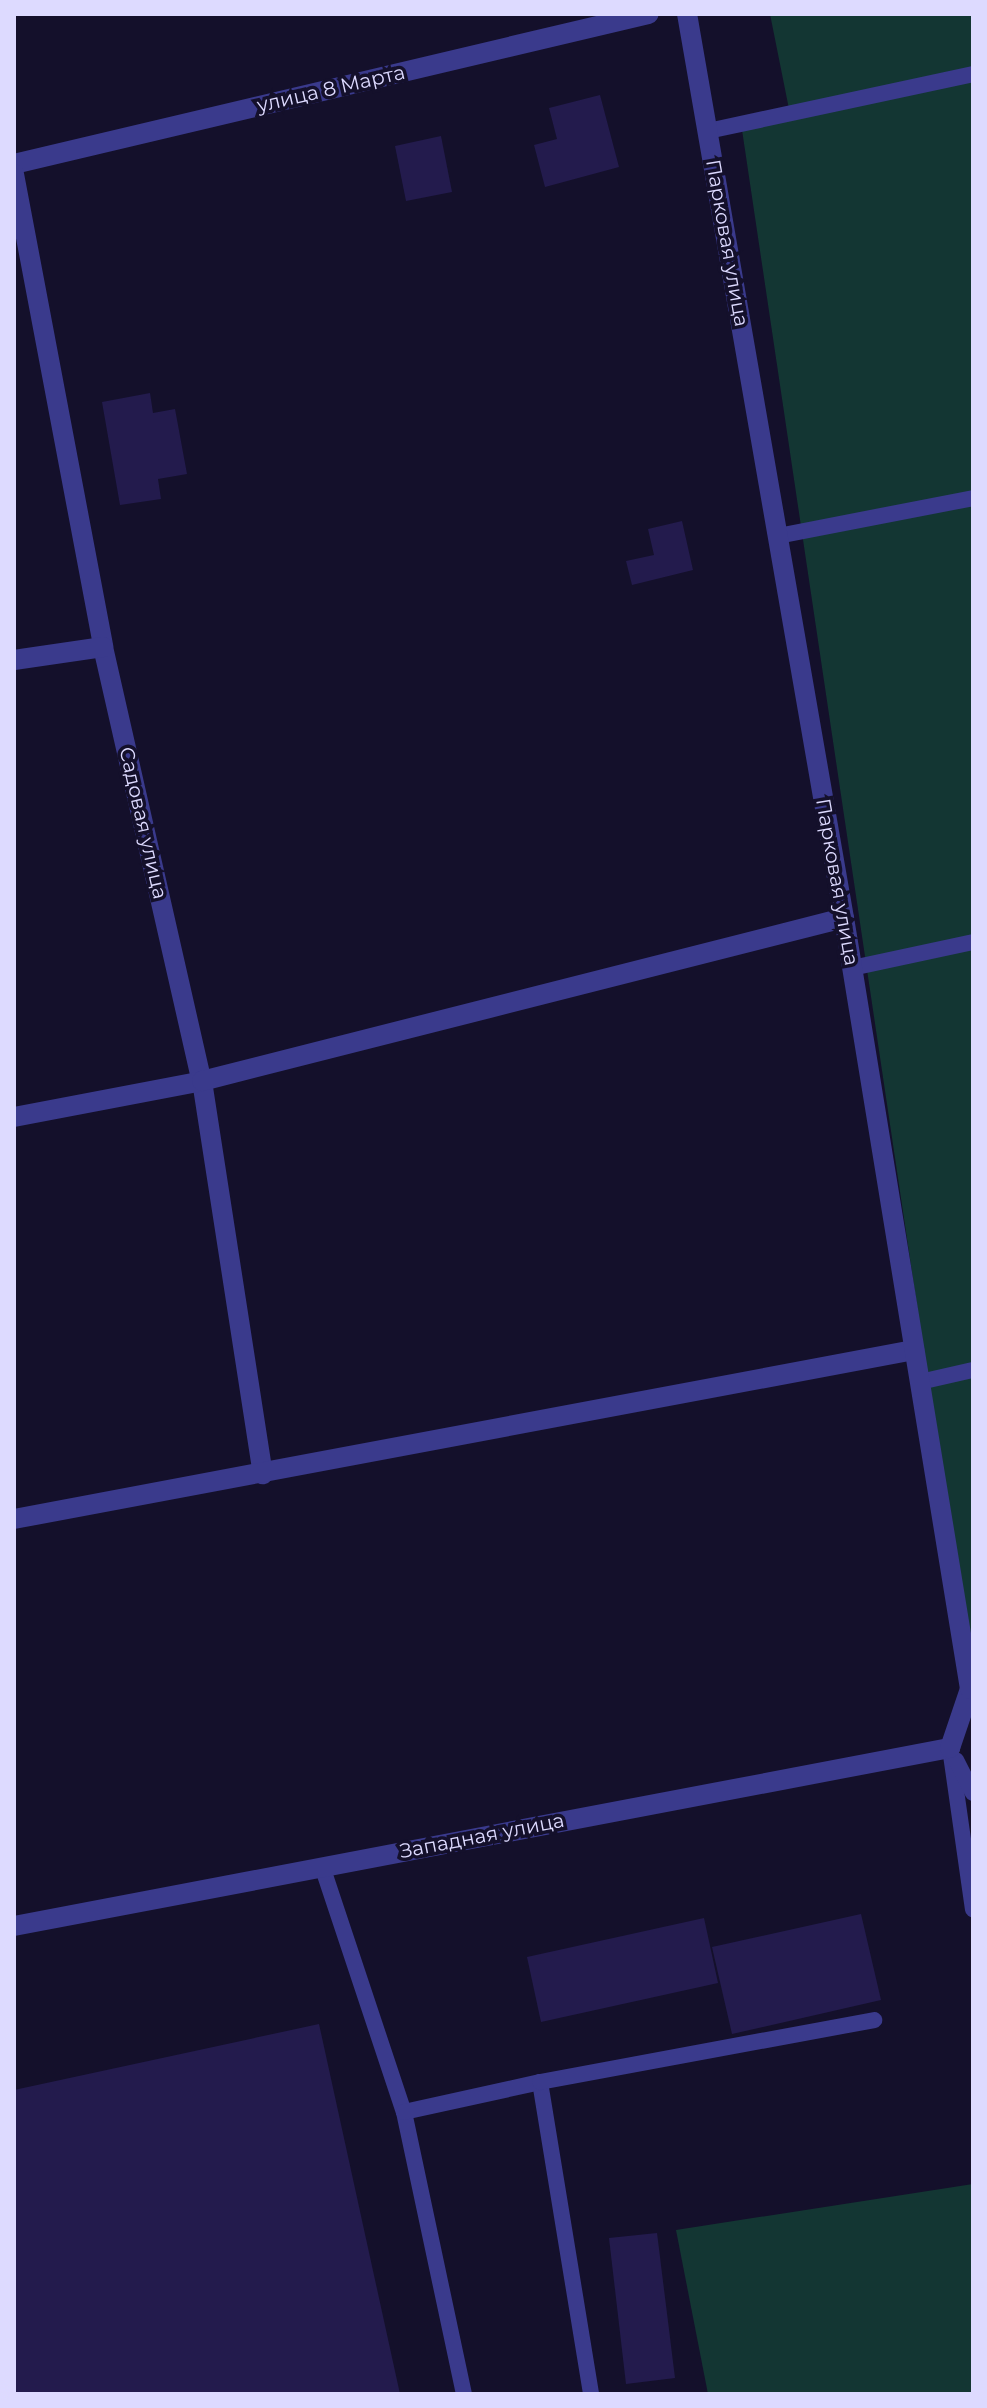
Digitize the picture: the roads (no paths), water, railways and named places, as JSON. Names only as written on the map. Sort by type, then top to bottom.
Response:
[{"type":"street","name":"улица 8 Марта","points":[[14,164],[648,14]]},
{"type":"street","name":"Парковая улица","points":[[687,14],[844,918],[970,1689],[950,1748]]},
{"type":"street","name":"Садовая улица","points":[[14,174],[103,647],[202,1081],[263,1474]]},
{"type":"street","points":[[14,660],[103,647]]},
{"type":"street","points":[[14,1117],[202,1081],[844,918]]},
{"type":"street","points":[[14,1519],[914,1350]]},
{"type":"street","name":"Западная улица","points":[[14,1926],[950,1748]]},
{"type":"lane","points":[[708,131],[973,74]]},
{"type":"lane","points":[[778,536],[973,498]]},
{"type":"lane","points":[[852,968],[973,942]]},
{"type":"lane","points":[[920,1382],[973,1370]]},
{"type":"lane","points":[[950,1748],[973,1793]]},
{"type":"lane","points":[[950,1748],[973,1909]]},
{"type":"lane","points":[[322,1866],[404,2112],[464,2394]]},
{"type":"lane","points":[[404,2112],[540,2082],[874,2020]]},
{"type":"lane","points":[[540,2082],[591,2394]]}]
